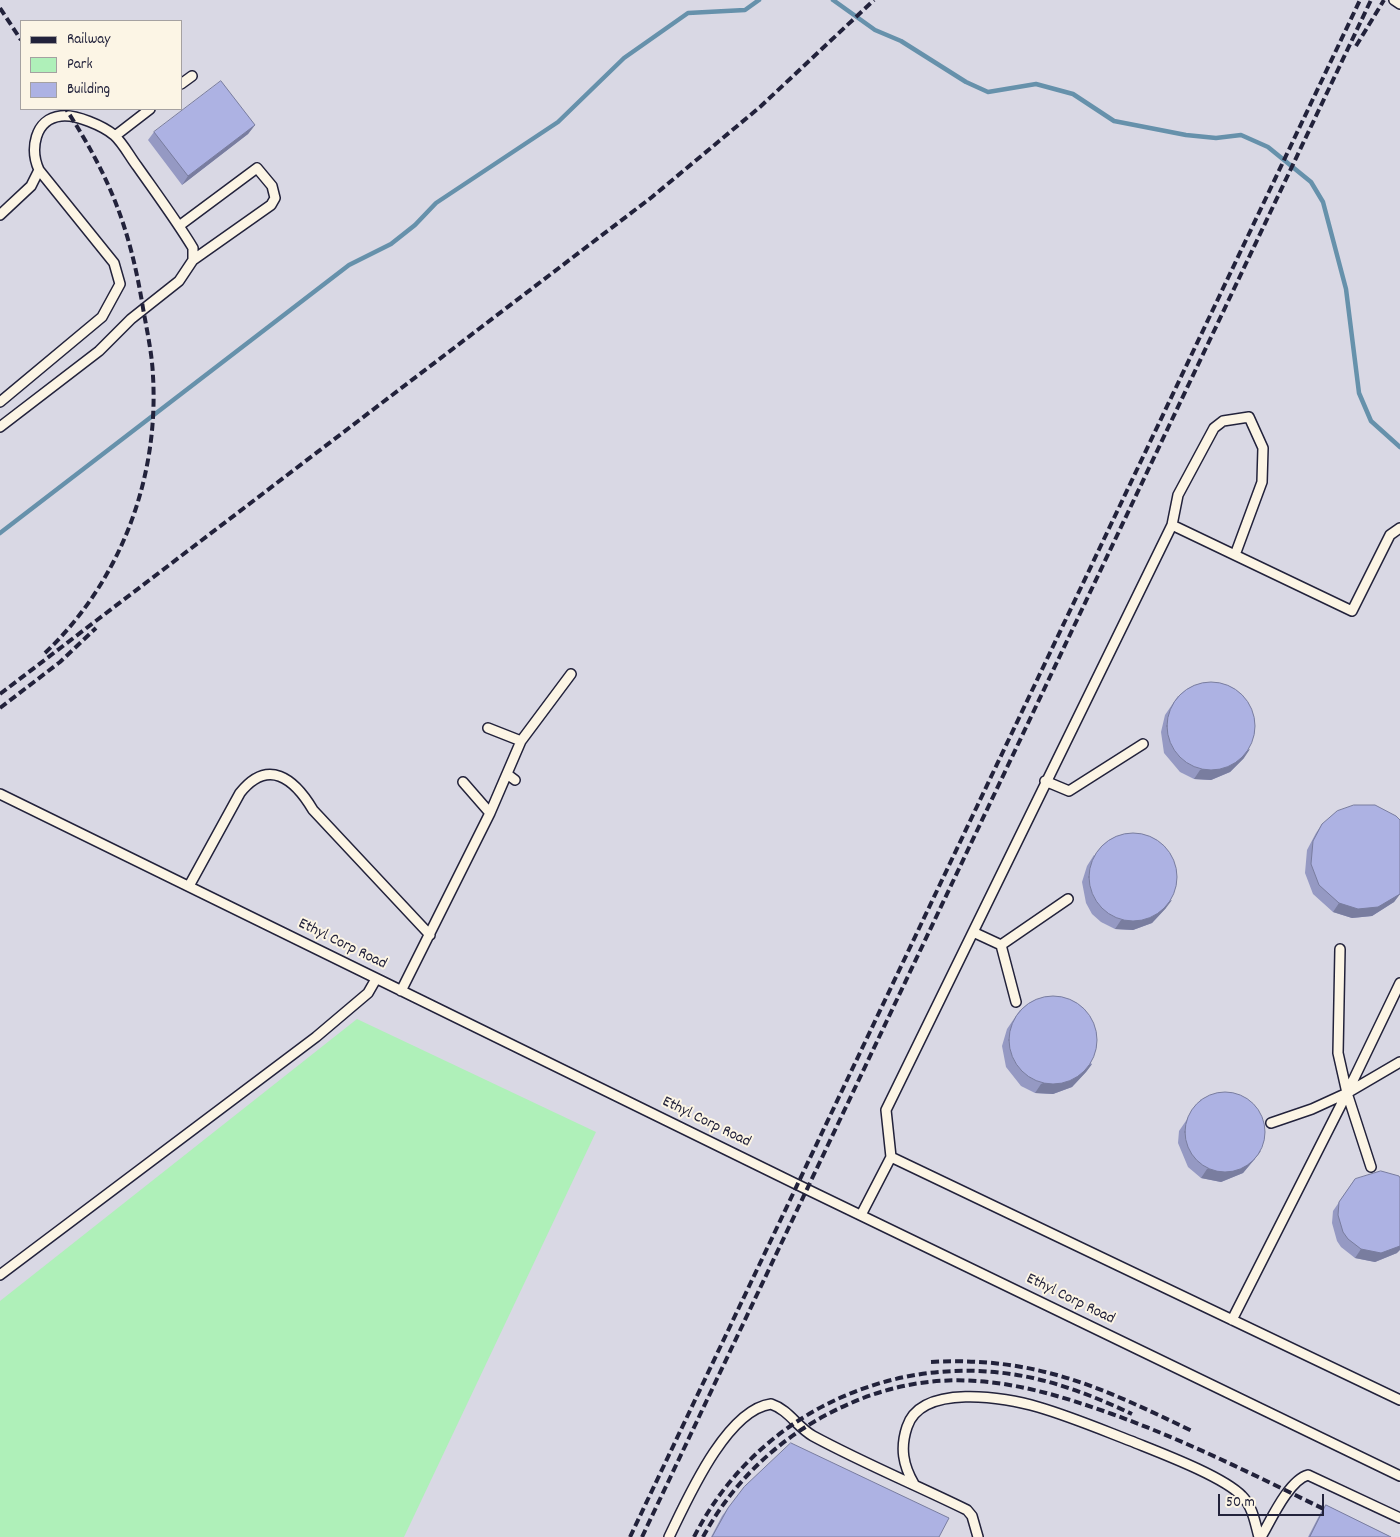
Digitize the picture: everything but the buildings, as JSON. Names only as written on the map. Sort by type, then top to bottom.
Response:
[{"type":"lane","points":[[1394,0],[1400,4]]},
{"type":"lane","points":[[182,83],[192,76]]},
{"type":"lane","points":[[115,136],[149,110]]},
{"type":"lane","points":[[0,402],[102,317],[120,284],[114,264],[39,170],[34,158],[33,144],[39,132],[49,120],[60,116],[70,116],[115,136],[193,248],[193,260]]},
{"type":"lane","points":[[0,427],[99,352],[131,319],[178,281],[193,260],[272,205],[275,198],[272,186],[257,168],[179,226]]},
{"type":"lane","points":[[0,214],[31,186],[39,170]]},
{"type":"lane","points":[[861,1215],[891,1157],[886,1110],[1172,524],[1178,495],[1214,428],[1223,420],[1249,417],[1263,448],[1262,482],[1235,555]]},
{"type":"lane","points":[[1172,524],[1352,611],[1390,535],[1400,528]]},
{"type":"lane","points":[[401,991],[490,813],[521,741],[571,674]]},
{"type":"lane","points":[[488,728],[521,741]]},
{"type":"lane","points":[[1046,781],[1069,791],[1143,744]]},
{"type":"lane","points":[[189,886],[240,793],[250,780],[264,774],[282,777],[303,792],[313,810],[430,934]]},
{"type":"lane","points":[[507,774],[516,780]]},
{"type":"lane","points":[[462,782],[490,813]]},
{"type":"lane","name":"Ethyl Corp Road","points":[[0,794],[376,979],[1400,1476]]},
{"type":"lane","points":[[1001,945],[1068,899]]},
{"type":"lane","points":[[973,932],[1001,945]]},
{"type":"lane","points":[[1001,945],[1016,1002]]},
{"type":"lane","points":[[1340,949],[1338,1053],[1347,1093],[1371,1167]]},
{"type":"lane","points":[[0,1276],[316,1037],[368,993],[376,979]]},
{"type":"lane","points":[[1232,1320],[1347,1093],[1400,983]]},
{"type":"lane","points":[[1271,1124],[1312,1109],[1347,1093],[1400,1062]]},
{"type":"lane","points":[[891,1157],[1400,1400]]},
{"type":"lane","points":[[914,1484],[902,1456],[903,1441],[909,1421],[916,1413],[936,1400],[951,1397],[1007,1401],[1038,1407],[1126,1439],[1161,1453],[1231,1486],[1243,1496],[1252,1509],[1260,1537]]},
{"type":"lane","points":[[669,1537],[710,1456],[753,1409],[771,1404],[778,1406],[810,1434],[968,1510],[972,1516],[978,1537]]},
{"type":"lane","points":[[1260,1537],[1299,1479],[1308,1475],[1400,1518]]},
{"type":"shaded area","points":[[0,0],[1400,0],[1400,1537],[0,1537]]},
{"type":"green space","points":[[357,1019],[596,1132],[404,1537],[0,1537],[0,1301]]},
{"type":"waterway","points":[[0,533],[349,265],[391,244],[415,225],[436,203],[558,122],[624,58],[688,13],[745,10],[759,0]]},
{"type":"waterway","points":[[833,0],[875,30],[901,41],[966,82],[988,92],[1036,84],[1073,94],[1114,121],[1186,135],[1216,138],[1241,135],[1268,147],[1311,182],[1323,202],[1346,289],[1359,393],[1371,421],[1400,447]]},
{"type":"railway","points":[[0,694],[652,197],[760,107],[874,0]]},
{"type":"railway","points":[[630,1537],[1360,0]]},
{"type":"railway","points":[[642,1537],[1371,0]]},
{"type":"railway","points":[[1356,46],[1384,0]]},
{"type":"railway","points":[[0,8],[20,38]]},
{"type":"railway","points":[[45,653],[71,625],[94,594],[114,561],[129,526],[141,490],[149,453],[153,415],[152,359],[138,279],[125,228],[95,158],[67,110]]},
{"type":"railway","points":[[0,708],[60,662],[96,628]]},
{"type":"railway","points":[[931,1362],[969,1361],[1004,1364],[1068,1378],[1129,1402],[1194,1432]]},
{"type":"railway","points":[[694,1537],[719,1496],[750,1460],[786,1429],[826,1405],[870,1386],[915,1375],[963,1371],[1011,1374],[1042,1380],[1073,1390],[1132,1414]]},
{"type":"railway","points":[[703,1537],[714,1518],[740,1483],[771,1453],[805,1427],[862,1399],[898,1387],[933,1381],[968,1380],[1003,1384],[1074,1401],[1170,1437],[1336,1515]]}]
